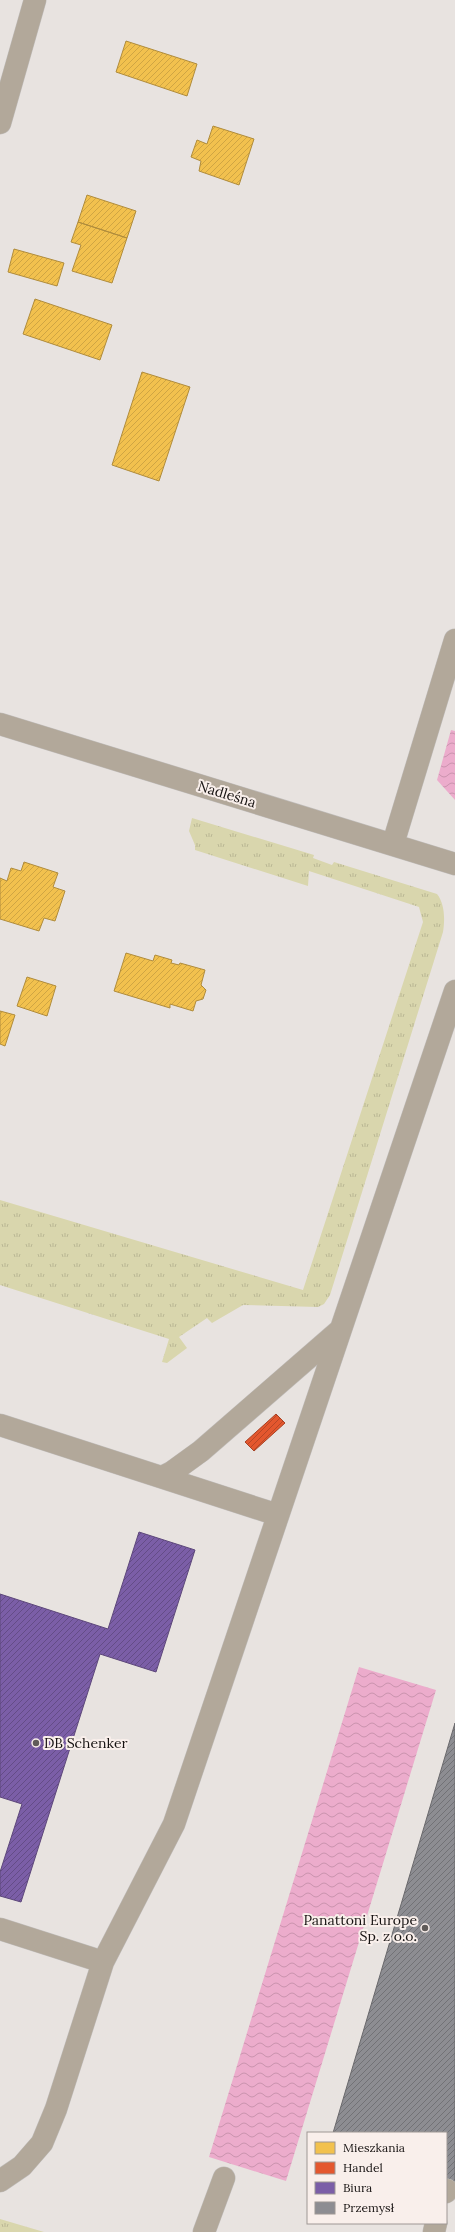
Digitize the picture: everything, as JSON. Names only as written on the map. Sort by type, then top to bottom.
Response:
[{"type":"street","points":[[0,123],[35,0]]},
{"type":"street","points":[[393,844],[455,640]]},
{"type":"street","name":"Nadleśna","points":[[0,724],[455,864]]},
{"type":"street","points":[[0,2181],[22,2166],[42,2144],[56,2109],[103,1962],[174,1824],[455,990]]},
{"type":"street","points":[[162,1477],[172,1472],[201,1451],[340,1330]]},
{"type":"street","points":[[0,1425],[278,1515]]},
{"type":"street","points":[[0,1929],[103,1962]]},
{"type":"street","points":[[204,2232],[224,2178]]},
{"type":"green space","points":[[192,818],[314,855],[313,858],[332,865],[334,862],[437,894],[442,902],[444,922],[443,932],[330,1295],[324,1304],[318,1307],[243,1305],[212,1323],[207,1318],[179,1337],[187,1348],[167,1363],[162,1362],[169,1339],[0,1285],[0,1200],[303,1290],[423,922],[419,907],[309,871],[308,886],[195,850],[195,845],[189,831]]},
{"type":"green space","points":[[0,2219],[44,2232],[0,2232]]},
{"type":"water","points":[[451,730],[455,731],[455,800],[437,780]]},
{"type":"water","points":[[359,1667],[436,1690],[286,2181],[209,2157]]},
{"type":"building: Mieszkania","points":[[126,41],[197,64],[187,96],[116,72]]},
{"type":"building: Mieszkania","points":[[213,126],[254,139],[239,185],[199,171],[201,161],[191,157],[197,140],[207,144]]},
{"type":"building: Mieszkania","points":[[87,195],[136,211],[127,238],[78,222]]},
{"type":"building: Mieszkania","points":[[78,222],[127,238],[112,283],[72,271],[81,245],[71,242]]},
{"type":"building: Mieszkania","points":[[14,249],[64,263],[57,286],[8,272]]},
{"type":"building: Mieszkania","points":[[35,299],[112,325],[100,360],[23,334]]},
{"type":"building: Mieszkania","points":[[142,372],[190,387],[159,481],[112,465]]},
{"type":"building: Mieszkania","points":[[24,862],[58,873],[53,887],[65,891],[55,921],[44,918],[39,931],[0,919],[0,878],[7,881],[11,868],[21,871]]},
{"type":"building: Mieszkania","points":[[126,953],[153,961],[155,955],[172,960],[171,963],[179,965],[180,963],[205,970],[201,985],[206,990],[203,999],[196,1001],[193,1011],[170,1004],[170,1008],[114,991]]},
{"type":"building: Mieszkania","points":[[27,977],[56,986],[47,1016],[17,1006]]},
{"type":"building: Mieszkania","points":[[0,1011],[15,1015],[5,1046],[0,1044]]},
{"type":"building: Handel","points":[[276,1414],[285,1423],[254,1451],[245,1442]]},
{"type":"building: Biura","name":"DB Schenker","points":[[139,1532],[195,1550],[156,1672],[100,1654],[21,1902],[0,1896],[0,1872],[22,1804],[0,1797],[0,1594],[108,1629]]},
{"type":"building: Przemysł","name":"Panattoni Europe Sp. z o.o.","points":[[455,1723],[455,2188],[447,2185],[447,2132],[333,2132]]},
{"type":"place","name":"DB Schenker","points":[[36,1743]]},
{"type":"place","name":"Panattoni Europe Sp. z o.o.","points":[[425,1928]]}]
